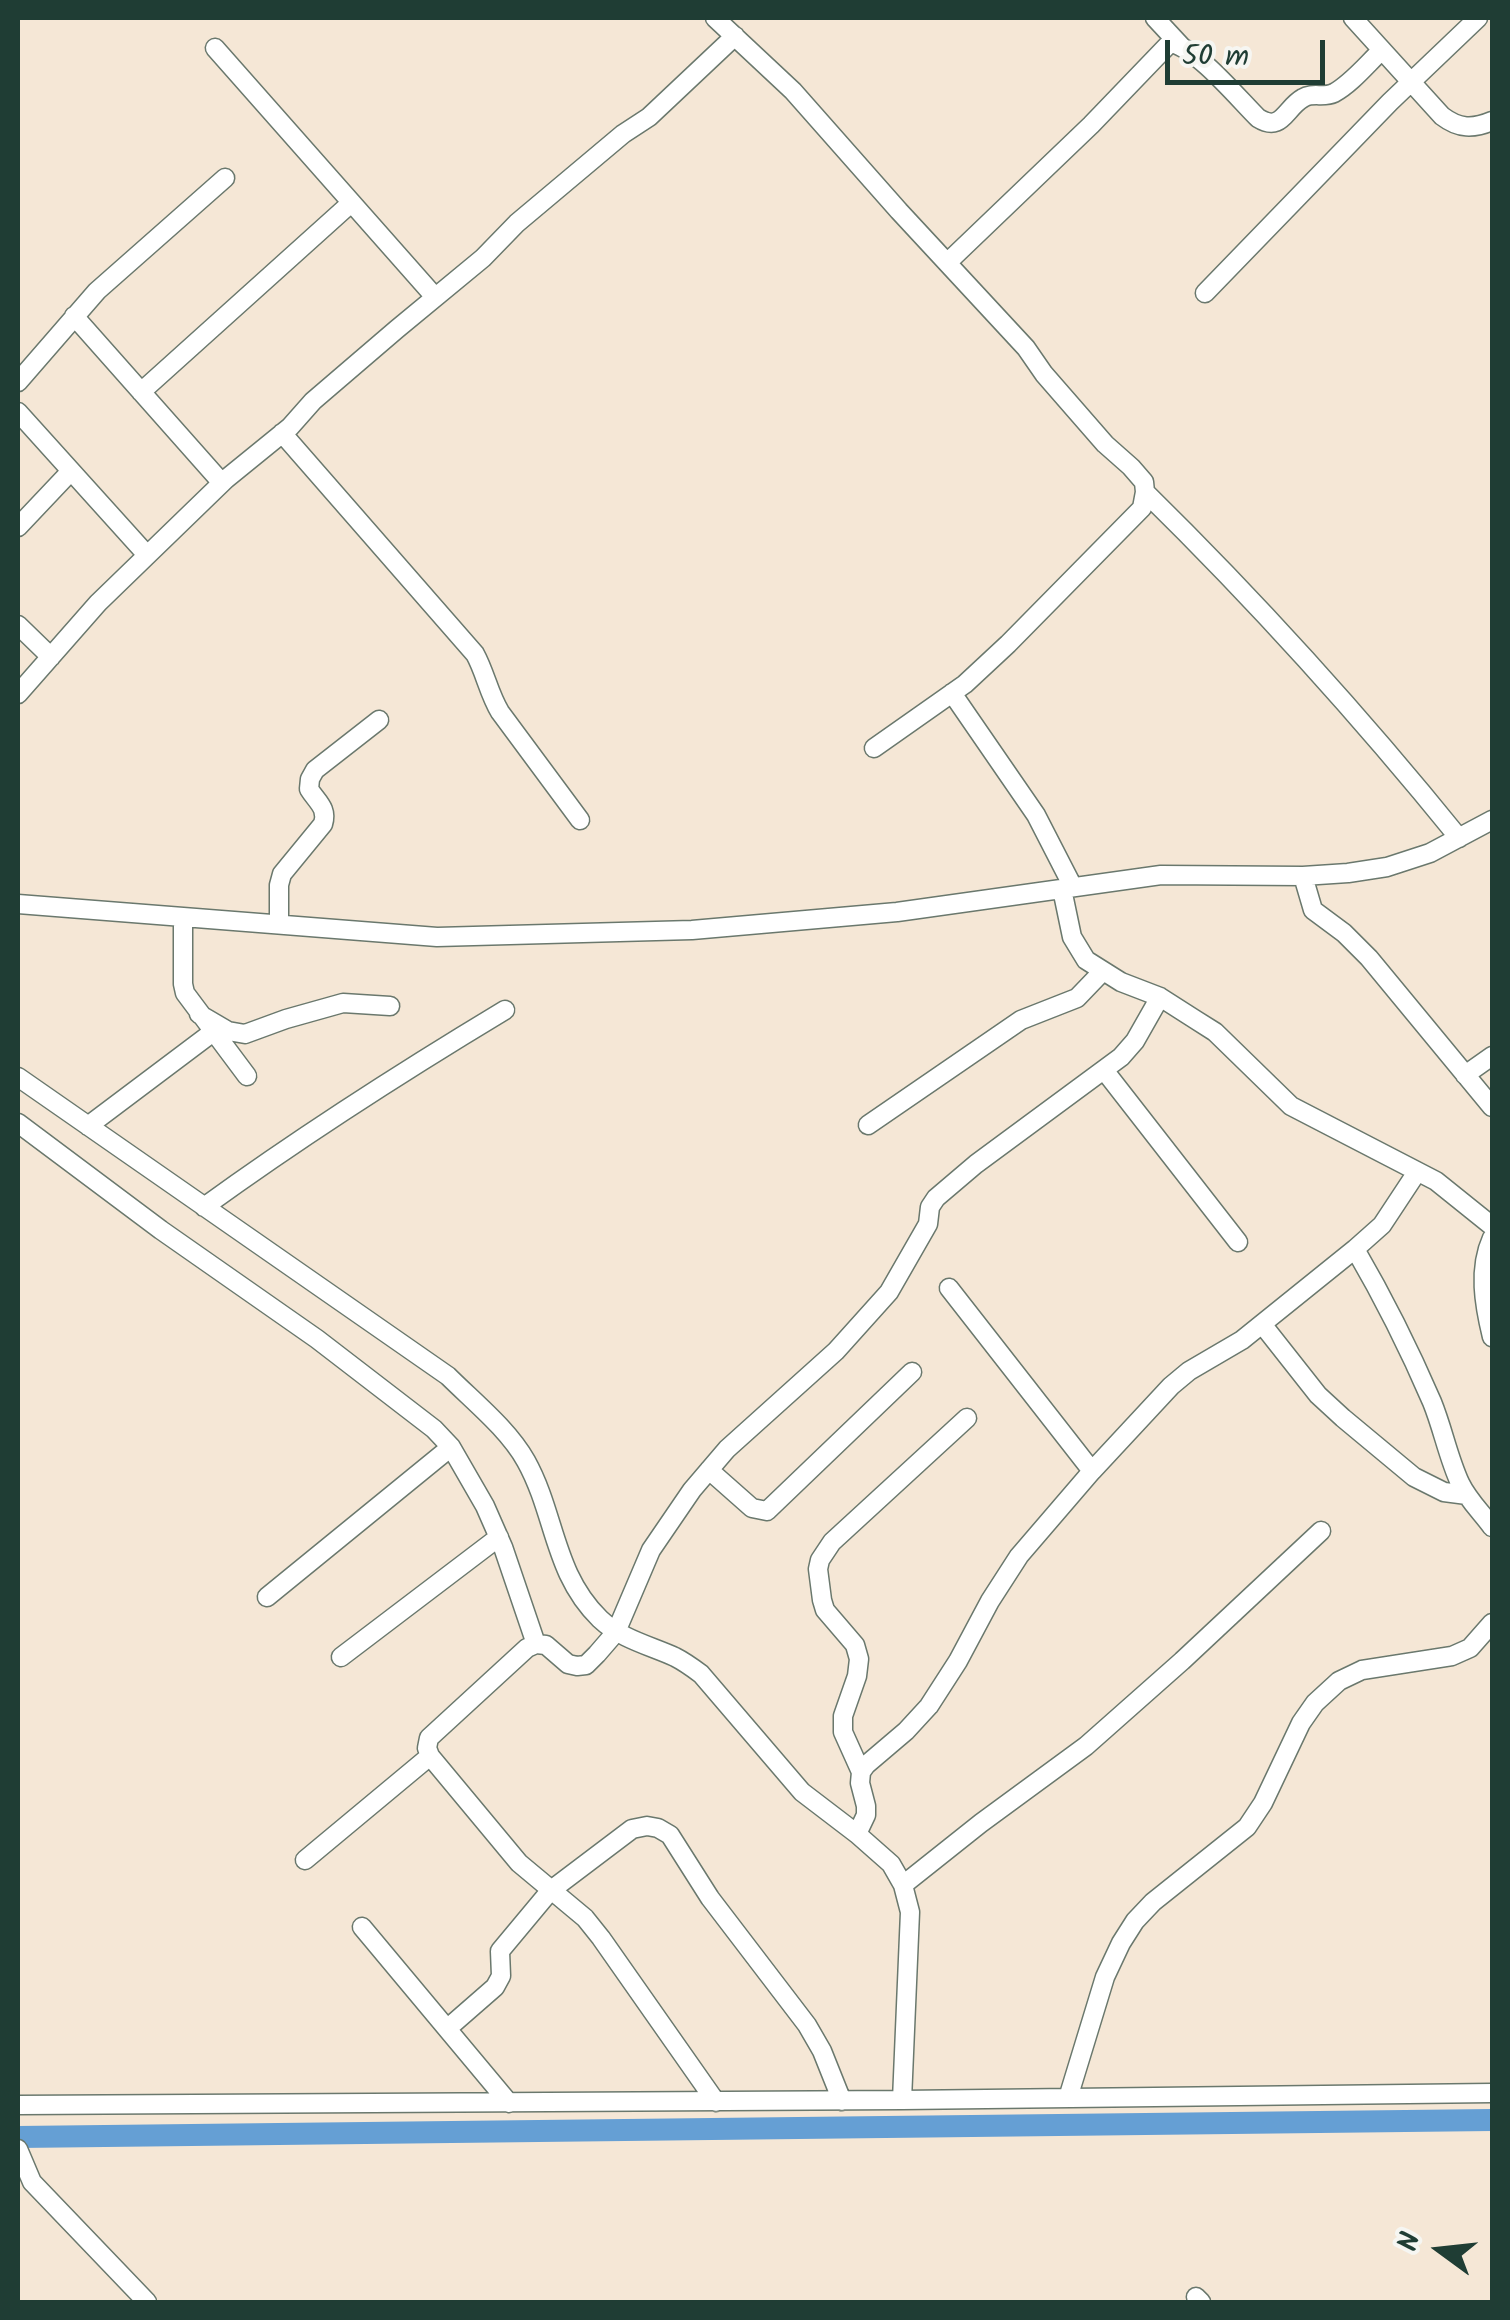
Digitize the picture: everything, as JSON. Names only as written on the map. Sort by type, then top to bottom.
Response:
[{"type":"street","points":[[715,18],[793,90],[1026,348],[1105,444],[1144,482],[1142,508],[1008,644],[952,693],[874,748]]},
{"type":"street","points":[[1155,18],[1180,46]]},
{"type":"street","points":[[1352,18],[1452,124],[1480,126],[1492,121]]},
{"type":"street","points":[[1204,293],[1478,18]]},
{"type":"street","points":[[18,694],[98,604],[222,483],[483,258],[530,212],[649,117],[735,36]]},
{"type":"street","points":[[948,262],[1172,43],[1195,56],[1267,124],[1275,123],[1303,98],[1338,90],[1382,50]]},
{"type":"street","points":[[215,48],[435,298]]},
{"type":"street","points":[[18,382],[74,316],[128,262],[225,178]]},
{"type":"street","points":[[141,392],[352,203]]},
{"type":"street","points":[[74,316],[222,483]]},
{"type":"street","points":[[18,412],[148,555]]},
{"type":"street","points":[[282,434],[475,654],[500,712],[580,820]]},
{"type":"street","points":[[18,527],[70,471]]},
{"type":"street","points":[[1145,492],[1222,567],[1401,767],[1459,838]]},
{"type":"street","points":[[18,625],[50,656]]},
{"type":"street","points":[[952,693],[1036,815],[1068,888],[1072,938],[1086,960],[1121,982],[1160,996],[1215,1032],[1291,1106],[1436,1181],[1492,1226]]},
{"type":"street","points":[[279,924],[282,874],[324,824],[326,815],[309,789],[310,779],[315,770],[379,720]]},
{"type":"street","points":[[18,904],[437,936],[692,930],[897,912],[1161,875],[1303,876],[1387,867],[1430,853],[1492,820]]},
{"type":"street","points":[[1303,876],[1312,910],[1369,958],[1492,1107]]},
{"type":"street","points":[[182,917],[185,994],[247,1076]]},
{"type":"street","points":[[868,1125],[1020,1020],[1077,998],[1102,972]]},
{"type":"street","points":[[716,2102],[601,1938],[584,1918],[519,1863],[430,1756],[429,1738],[536,1644],[546,1645],[568,1664],[586,1664],[607,1642],[650,1550],[692,1490],[727,1450],[836,1352],[889,1292],[928,1224],[930,1207],[936,1198],[1122,1057],[1136,1041],[1160,996]]},
{"type":"street","points":[[199,1014],[228,1031],[245,1034],[343,1003],[390,1006]]},
{"type":"street","points":[[204,1206],[293,1143],[505,1010]]},
{"type":"street","points":[[88,1126],[212,1032]]},
{"type":"street","points":[[1464,1075],[1492,1056]]},
{"type":"street","points":[[1104,1070],[1238,1242]]},
{"type":"street","points":[[18,1077],[448,1376],[524,1457],[562,1562],[575,1588],[600,1618],[607,1642]]},
{"type":"street","points":[[18,1123],[160,1230],[317,1338],[434,1429],[451,1447],[486,1506],[536,1644]]},
{"type":"street","points":[[860,1772],[929,1706],[1019,1556],[1170,1386],[1242,1340],[1355,1249],[1382,1225],[1417,1172]]},
{"type":"street","points":[[1492,1238],[1482,1272],[1492,1337]]},
{"type":"street","points":[[1355,1249],[1429,1394],[1460,1482],[1492,1527]]},
{"type":"street","points":[[949,1288],[1092,1471]]},
{"type":"street","points":[[1262,1324],[1318,1396],[1343,1418],[1428,1485],[1467,1495]]},
{"type":"street","points":[[709,1470],[752,1508],[767,1511],[912,1372]]},
{"type":"street","points":[[857,1834],[866,1816],[866,1806],[860,1772],[843,1732],[843,1716],[859,1658],[855,1645],[826,1610],[820,1560],[832,1542],[967,1418]]},
{"type":"street","points":[[267,1597],[451,1447]]},
{"type":"street","points":[[903,1885],[1086,1746],[1321,1531]]},
{"type":"street","points":[[341,1657],[499,1537]]},
{"type":"street","points":[[1068,2098],[1105,1977],[1134,1921],[1247,1827],[1314,1703],[1339,1681],[1362,1670],[1452,1656],[1470,1648],[1492,1623]]},
{"type":"street","points":[[607,1642],[680,1659],[702,1674],[802,1792],[891,1864],[903,1885],[910,1912],[902,2100]]},
{"type":"street","points":[[305,1860],[430,1756]]},
{"type":"street","points":[[448,2028],[496,1987],[500,1951],[550,1891],[632,1829],[658,1828],[670,1836],[710,1898],[807,2025],[842,2101]]},
{"type":"street","points":[[362,1927],[509,2103]]},
{"type":"street","points":[[18,2106],[1492,2093]]},
{"type":"street","points":[[18,2150],[32,2182],[147,2302]]},
{"type":"waterway","points":[[18,2137],[1492,2120]]}]
